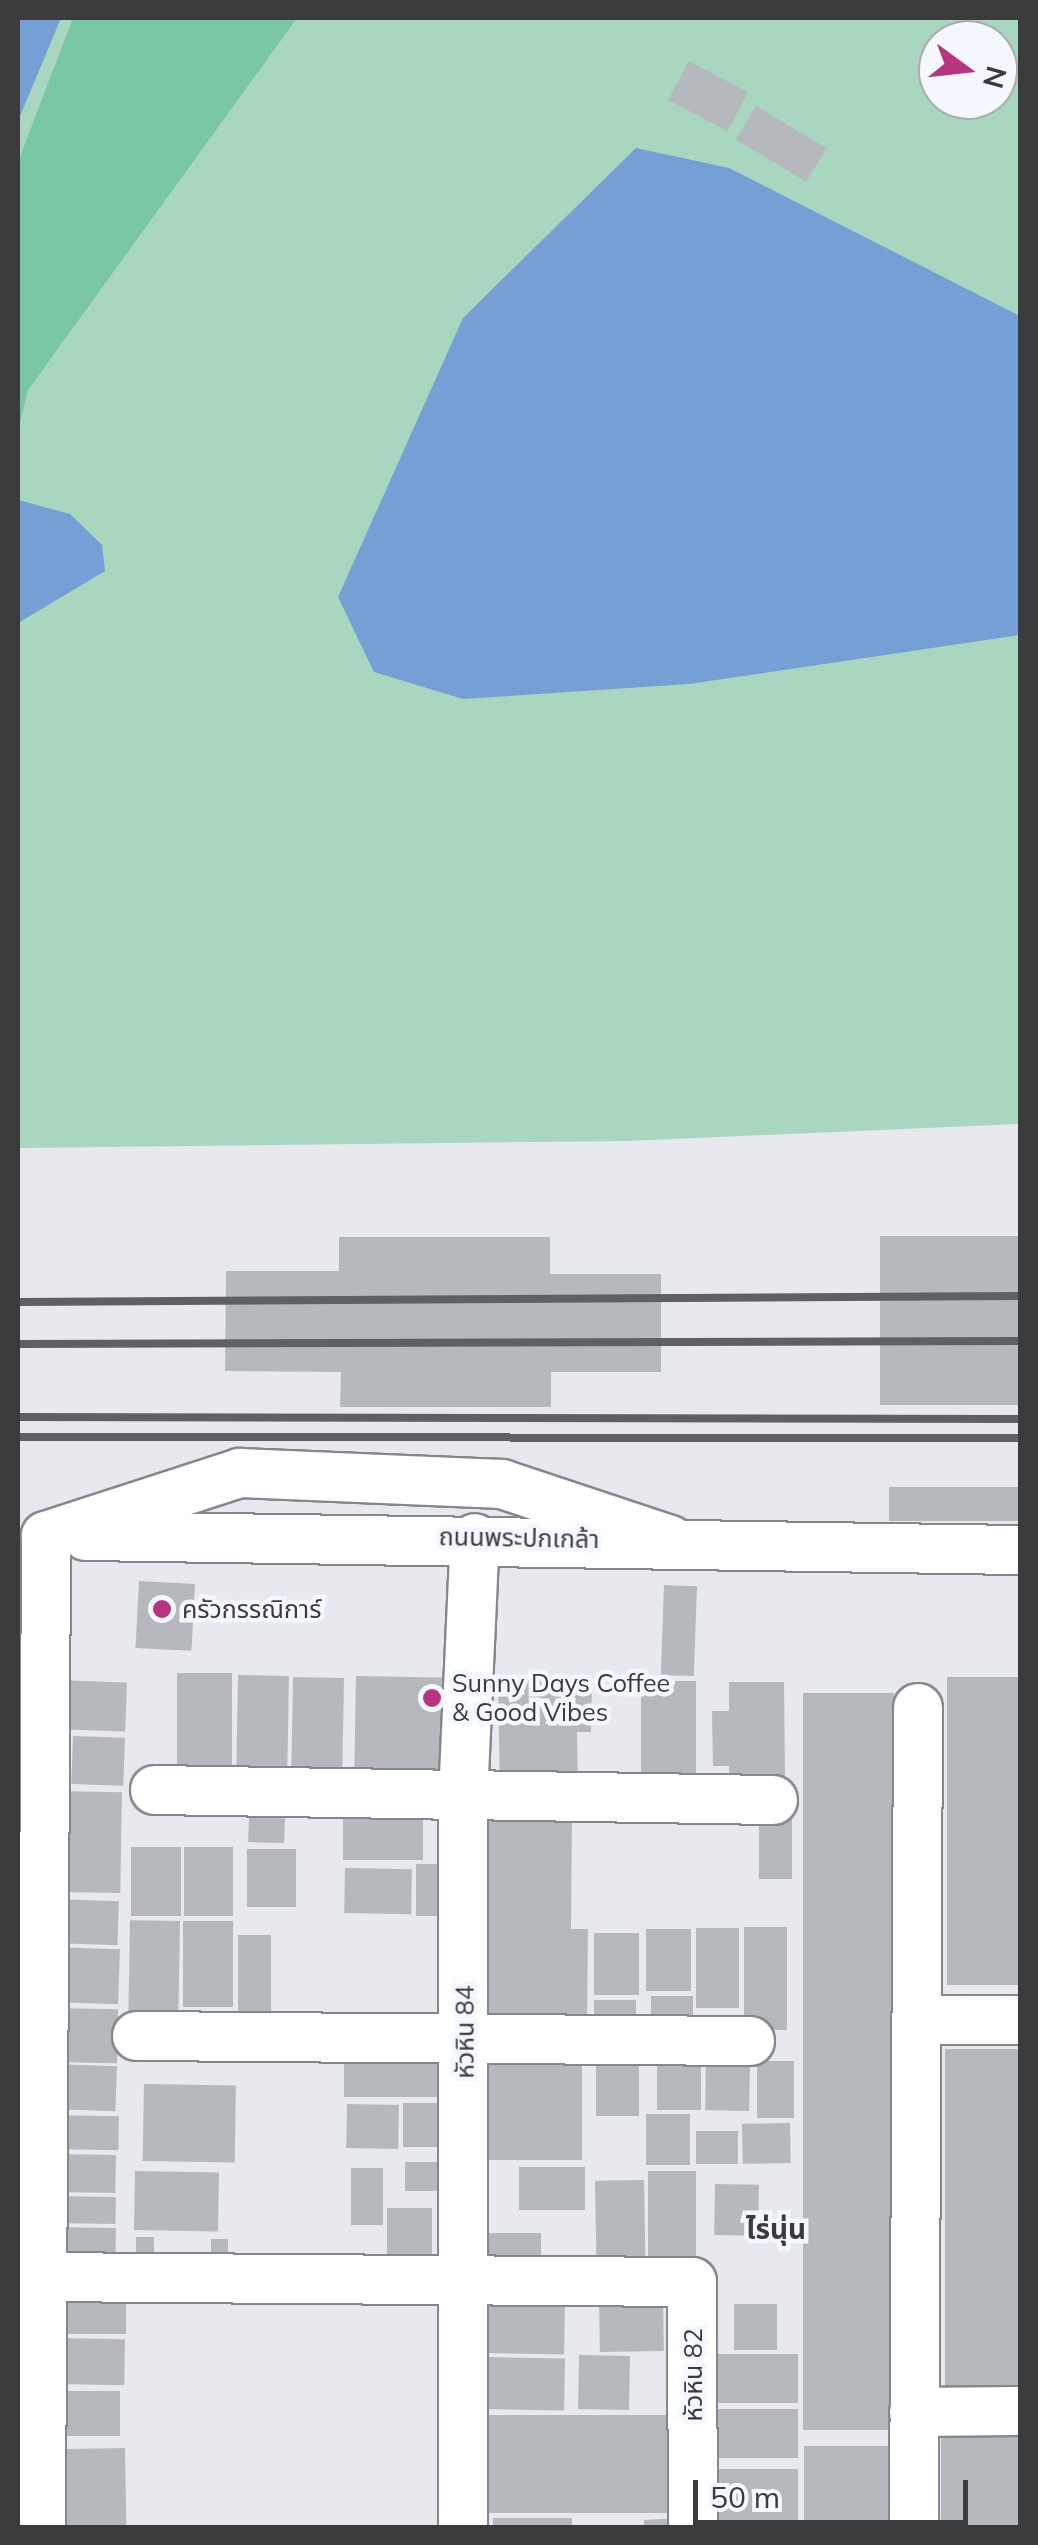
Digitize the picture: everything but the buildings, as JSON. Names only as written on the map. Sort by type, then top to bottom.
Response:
[{"type":"street","points":[[41,2528],[32,1536],[240,1473],[502,1484],[670,1540]]},
{"type":"street","name":"ถนนพระปกเกล้า","points":[[32,1536],[670,1540],[1020,1550]]},
{"type":"street","name":"หัวหิน 84","points":[[463,2528],[463,1798],[476,1538]]},
{"type":"street","points":[[914,2528],[920,2020],[918,1708]]},
{"type":"street","points":[[155,1790],[463,1798],[773,1800]]},
{"type":"street","points":[[920,2020],[1020,2020]]},
{"type":"street","points":[[137,2036],[750,2041]]},
{"type":"street","points":[[37,2277],[464,2283]]},
{"type":"street","name":"หัวหิน 82","points":[[464,2283],[692,2282],[693,2528]]},
{"type":"street","points":[[914,2412],[1020,2411]]},
{"type":"green space","points":[[18,18],[1020,18],[1020,1124],[627,1141],[18,1148]]},
{"type":"green space","points":[[73,18],[297,18],[28,390],[18,431],[18,162]]},
{"type":"water","points":[[18,18],[61,18],[18,121]]},
{"type":"water","points":[[636,148],[729,168],[1020,316],[1020,635],[689,684],[463,699],[374,672],[338,597],[463,318]]},
{"type":"water","points":[[18,500],[70,514],[102,545],[105,571],[18,623]]},
{"type":"railway","points":[[18,1302],[1020,1296]]},
{"type":"railway","points":[[18,1344],[1020,1341]]},
{"type":"railway","points":[[18,1417],[1020,1419]]},
{"type":"railway","points":[[18,1437],[1020,1438]]},
{"type":"place","name":"ครัวกรรณิการ์","points":[[162,1609]]},
{"type":"place","name":"Sunny Days Coffee & Good Vibes","points":[[432,1698]]},
{"type":"district","name":"ไร่นุ่น","points":[[776,2229]]}]
